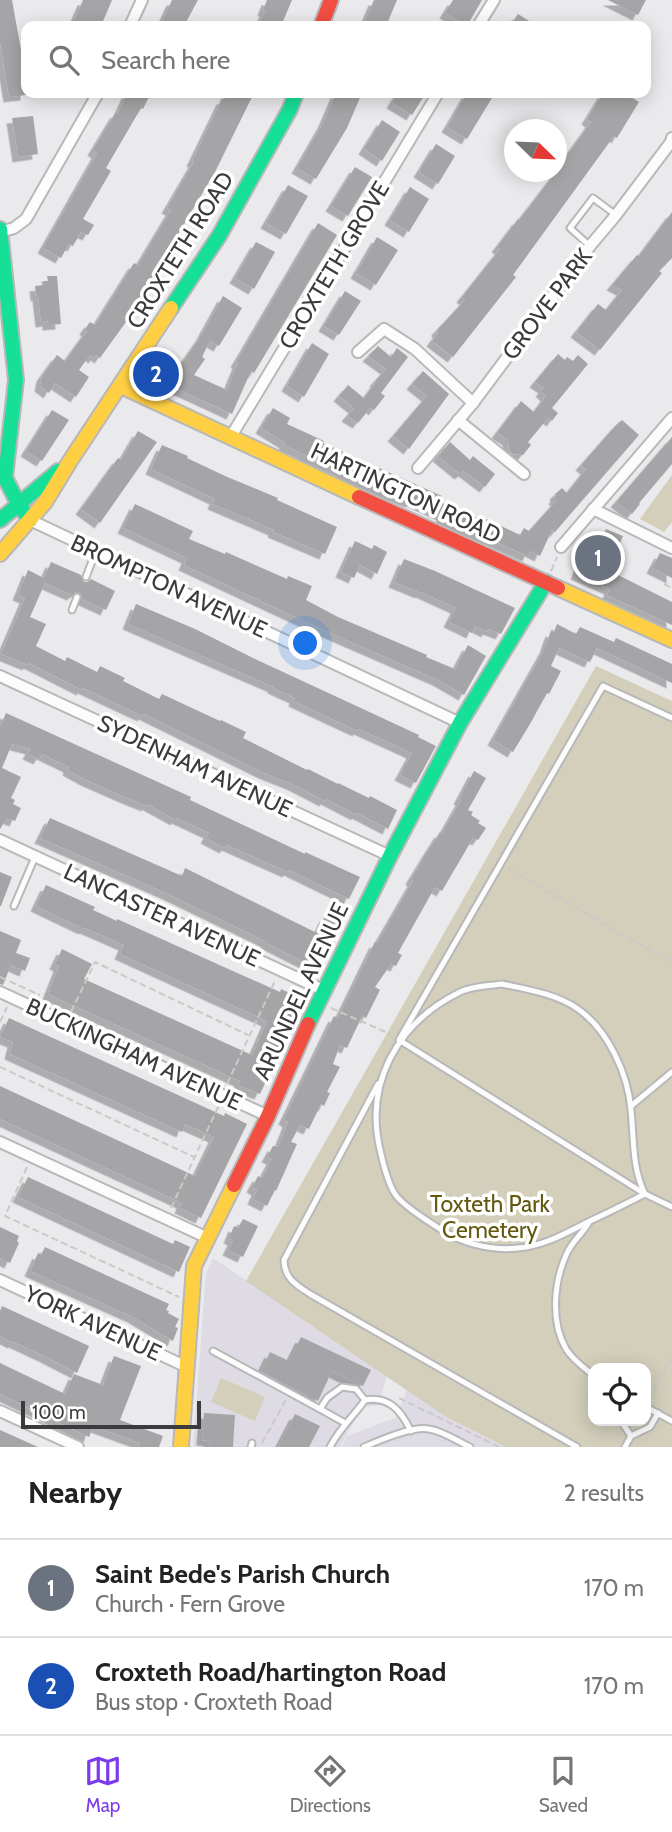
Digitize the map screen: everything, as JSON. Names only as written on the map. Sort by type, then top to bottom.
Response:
[{"type":"street","points":[[132,21],[142,0]]},
{"type":"street","points":[[323,21],[331,0]]},
{"type":"street","points":[[481,21],[494,0]]},
{"type":"street","points":[[30,520],[5,478],[16,380],[0,230],[14,228],[26,219],[95,98]]},
{"type":"street","name":"CROXTETH ROAD","points":[[0,554],[45,502],[219,236],[294,98]]},
{"type":"street","name":"CROXTETH GROVE","points":[[230,438],[435,98]]},
{"type":"street","name":"GROVE PARK","points":[[418,468],[473,403],[672,138]]},
{"type":"street","points":[[358,352],[384,329],[415,349],[473,403]]},
{"type":"street","name":"HARTINGTON ROAD","points":[[121,386],[672,640]]},
{"type":"street","points":[[561,547],[672,418]]},
{"type":"street","points":[[458,420],[524,474]]},
{"type":"street","name":"CROXTETH ROAD","points":[[0,520],[70,461]]},
{"type":"street","points":[[593,509],[668,546],[672,535]]},
{"type":"street","name":"BROMPTON AVENUE","points":[[30,520],[460,723]]},
{"type":"street","name":"ARUNDEL AVENUE","points":[[181,1447],[194,1266],[268,1116],[320,996],[390,856],[460,723],[546,582]]},
{"type":"street","name":"SYDENHAM AVENUE","points":[[0,676],[390,856]]},
{"type":"street","name":"LANCASTER AVENUE","points":[[0,840],[320,996]]},
{"type":"street","name":"BUCKINGHAM AVENUE","points":[[0,992],[268,1116]]},
{"type":"street","points":[[0,1142],[208,1238]]},
{"type":"street","name":"YORK AVENUE","points":[[0,1280],[187,1367]]},
{"type":"street","points":[[0,1411],[78,1447]]},
{"type":"lane","points":[[590,246],[570,228],[593,198],[616,215]]},
{"type":"lane","points":[[86,577],[96,551]]},
{"type":"lane","points":[[72,610],[77,597]]},
{"type":"lane","points":[[577,1447],[292,1283],[284,1269],[284,1260],[382,1078],[399,1040],[603,686],[672,718]]},
{"type":"lane","points":[[14,906],[35,857]]},
{"type":"lane","points":[[399,1040],[429,1011],[463,990],[502,984],[541,992],[578,1009],[597,1027],[619,1061],[631,1106],[635,1164],[645,1194]]},
{"type":"lane","points":[[399,1040],[645,1194],[672,1207]]},
{"type":"lane","points":[[631,1106],[672,1072]]},
{"type":"lane","points":[[382,1078],[375,1105],[378,1144],[396,1196],[448,1235],[484,1247],[518,1248],[557,1239],[645,1194]]},
{"type":"lane","points":[[588,1371],[575,1361],[565,1347],[556,1318],[557,1281],[568,1251],[589,1222]]},
{"type":"lane","points":[[213,1351],[345,1423]]},
{"type":"lane","points":[[320,1409],[327,1398],[342,1387],[356,1389],[365,1400]]},
{"type":"lane","points":[[330,1447],[345,1423],[365,1400],[392,1404],[411,1431]]},
{"type":"lane","points":[[651,1408],[672,1421]]},
{"type":"lane","points":[[625,1447],[631,1436],[650,1427],[658,1413]]},
{"type":"lane","points":[[624,1426],[631,1436]]},
{"type":"lane","points":[[365,1447],[382,1439],[426,1428],[470,1447]]},
{"type":"path","points":[[546,582],[561,547]]},
{"type":"path","points":[[664,584],[672,588]]},
{"type":"path","points":[[502,865],[672,962]]},
{"type":"path","points":[[66,1023],[94,962],[250,1036]]},
{"type":"path","points":[[0,977],[40,995]]},
{"type":"path","points":[[320,996],[399,1040]]},
{"type":"path","points":[[0,1022],[12,998]]},
{"type":"path","points":[[0,1067],[195,1158]]},
{"type":"path","points":[[32,1156],[5,1216],[192,1303]]},
{"type":"path","points":[[651,1395],[672,1358]]},
{"type":"path","points":[[251,1445],[262,1443],[290,1392]]},
{"type":"path","points":[[390,1394],[499,1447]]},
{"type":"shaded area","points":[[213,1258],[387,1376],[378,1405],[365,1407],[359,1412],[340,1447],[193,1447],[206,1273]]},
{"type":"shaded area","points":[[407,1390],[446,1417],[506,1447],[342,1447],[347,1436],[395,1418]]},
{"type":"green space","points":[[672,475],[672,522],[664,532],[640,519]]},
{"type":"green space","name":"Toxteth Park Cemetery","points":[[596,666],[672,701],[672,1447],[506,1447],[446,1417],[246,1281]]},
{"type":"green space","points":[[221,1378],[265,1397],[255,1421],[211,1402]]},
{"type":"building","points":[[0,0],[12,0],[21,50],[21,96],[9,97],[0,43]]},
{"type":"building","points":[[83,0],[112,0],[103,21],[74,21]]},
{"type":"building","points":[[172,0],[198,0],[187,21],[162,21]]},
{"type":"building","points":[[267,0],[292,0],[283,21],[260,21],[265,11],[263,10]]},
{"type":"building","points":[[374,0],[397,0],[388,21],[365,21]]},
{"type":"building","points":[[453,0],[482,0],[470,21],[459,21],[445,13]]},
{"type":"building","points":[[608,0],[646,0],[638,15]]},
{"type":"building","points":[[518,14],[529,21],[513,21]]},
{"type":"building","points":[[125,98],[148,98],[106,168],[111,171],[83,219],[94,225],[88,235],[81,232],[73,246],[69,244],[61,258],[43,248],[97,153],[93,150],[116,112],[118,113]]},
{"type":"building","points":[[252,98],[215,172],[154,275],[156,277],[100,358],[90,355],[79,370],[89,377],[76,397],[55,383],[49,393],[40,386],[42,376],[57,355],[65,361],[87,331],[85,329],[90,322],[95,325],[134,263],[138,265],[171,210],[167,208],[194,162],[192,161],[224,99]]},
{"type":"building","points":[[334,98],[360,98],[347,128],[316,179],[297,168]]},
{"type":"building","points":[[395,98],[423,98],[412,115],[392,103]]},
{"type":"building","points":[[464,98],[492,98],[467,139],[447,127]]},
{"type":"building","points":[[600,98],[632,98],[639,102],[617,138],[614,136],[513,275],[516,277],[453,357],[432,341],[438,333],[437,330],[465,300],[462,297],[500,249],[497,247],[548,182],[567,182],[567,155],[591,122],[587,119]]},
{"type":"building","points":[[33,116],[38,154],[18,157],[12,118]]},
{"type":"building","points":[[382,120],[400,132],[382,161],[364,149]]},
{"type":"building","points":[[436,144],[455,156],[438,184],[419,172]]},
{"type":"building","points":[[355,167],[372,177],[348,216],[331,206]]},
{"type":"building","points":[[288,185],[308,196],[286,234],[266,223]]},
{"type":"building","points":[[410,187],[429,199],[409,232],[390,220]]},
{"type":"building","points":[[672,212],[672,258],[659,271],[662,273],[600,350],[576,332],[598,304],[606,310],[622,290],[612,285],[637,255],[639,256]]},
{"type":"building","points":[[318,223],[337,235],[254,373],[251,371],[232,414],[167,384],[201,336],[223,296],[242,308],[219,346],[210,341],[202,357],[205,359],[194,375],[227,390],[238,363],[236,362]]},
{"type":"building","points":[[377,237],[398,250],[376,285],[356,273]]},
{"type":"building","points":[[256,242],[275,252],[254,289],[235,278]]},
{"type":"building","points":[[47,276],[57,276],[61,324],[48,325],[48,321],[41,322],[35,286],[44,285],[44,281],[48,281]]},
{"type":"building","points":[[345,291],[361,301],[339,335],[324,326]]},
{"type":"building","points":[[312,343],[329,354],[304,397],[287,386]]},
{"type":"building","points":[[378,346],[391,357],[397,348],[408,357],[381,393],[385,396],[374,410],[371,407],[358,423],[347,416],[354,408],[339,396],[348,385],[364,398],[386,369],[368,356]]},
{"type":"building","points":[[558,354],[565,360],[567,357],[573,361],[578,355],[588,364],[552,408],[558,413],[552,421],[548,418],[528,442],[531,445],[523,455],[512,454],[508,440],[497,433],[521,401],[534,412],[546,396],[541,391],[544,388],[535,382]]},
{"type":"building","points":[[423,371],[449,394],[409,449],[393,436],[427,396],[412,384]]},
{"type":"building","points":[[273,408],[290,418],[287,424],[324,441],[323,443],[442,496],[440,502],[520,535],[524,528],[529,531],[556,501],[555,494],[562,488],[567,493],[586,469],[581,465],[617,424],[622,420],[639,435],[555,532],[552,530],[540,556],[530,551],[528,556],[441,518],[442,515],[412,501],[320,464],[284,445],[285,443],[261,428]]},
{"type":"building","points":[[52,410],[69,420],[42,461],[26,451]]},
{"type":"building","points":[[138,431],[157,442],[100,523],[81,509],[118,458],[121,460]]},
{"type":"building","points":[[672,437],[672,464],[632,514],[616,502]]},
{"type":"building","points":[[450,442],[470,460],[473,456],[495,474],[485,487],[464,471],[460,474],[438,456]]},
{"type":"building","points":[[162,445],[337,527],[325,554],[213,504],[215,499],[151,469]]},
{"type":"building","points":[[135,504],[193,531],[189,539],[287,579],[288,576],[312,586],[306,600],[338,617],[427,655],[426,657],[455,669],[468,645],[486,656],[464,695],[438,680],[184,565],[187,558],[123,528]]},
{"type":"building","points":[[606,529],[623,536],[608,570],[672,602],[672,625],[607,595],[610,589],[576,574],[591,537],[601,541]]},
{"type":"building","points":[[355,541],[372,549],[374,545],[387,552],[377,574],[360,565],[354,578],[341,572]]},
{"type":"building","points":[[660,553],[672,558],[672,578],[652,568]]},
{"type":"building","points":[[404,559],[515,608],[501,634],[488,629],[487,632],[475,626],[472,633],[449,622],[456,608],[394,582]]},
{"type":"building","points":[[51,562],[81,575],[84,582],[91,579],[115,591],[106,610],[82,599],[79,592],[72,595],[45,583],[30,617],[46,624],[36,646],[65,661],[67,657],[97,672],[100,666],[159,699],[162,694],[221,720],[246,732],[243,738],[397,810],[388,829],[264,773],[144,714],[143,716],[83,688],[82,690],[29,663],[28,665],[1,654],[25,598],[18,595],[28,570],[44,578]]},
{"type":"building","points":[[136,604],[419,735],[418,737],[436,746],[416,783],[400,775],[412,753],[294,701],[295,698],[274,687],[128,624]]},
{"type":"building","points":[[557,624],[576,634],[580,627],[614,642],[616,638],[672,664],[672,683],[597,648],[590,662],[559,648],[551,666],[561,671],[513,752],[493,740]]},
{"type":"building","points":[[6,713],[191,797],[190,800],[305,854],[360,877],[349,899],[289,870],[288,872],[227,845],[225,848],[206,838],[209,833],[86,780],[68,770],[69,767],[42,754],[39,759],[28,754],[31,749],[12,744],[2,768],[21,777],[11,798],[15,800],[13,804],[21,808],[15,821],[7,818],[0,829],[0,727]]},
{"type":"building","points":[[474,771],[486,778],[468,810],[480,821],[478,823],[486,828],[478,840],[473,838],[442,891],[435,887],[398,953],[402,955],[396,966],[391,964],[375,987],[380,990],[366,1018],[362,1016],[347,1048],[340,1045],[333,1064],[340,1067],[327,1092],[330,1093],[324,1106],[321,1104],[309,1129],[300,1125],[291,1142],[297,1144],[267,1206],[253,1199],[257,1190],[252,1187],[258,1176],[262,1178],[272,1159],[267,1157],[273,1146],[278,1147],[288,1122],[284,1119],[334,1016],[338,1018],[375,942],[377,943],[428,851],[440,832],[442,833]]},
{"type":"building","points":[[50,818],[182,876],[185,868],[317,933],[325,916],[340,924],[319,970],[168,894],[40,838]]},
{"type":"building","points":[[0,872],[12,877],[1,906],[0,906]]},
{"type":"building","points":[[46,885],[95,907],[93,910],[117,921],[280,992],[281,989],[305,1000],[260,1094],[238,1085],[240,1081],[48,994],[59,966],[55,964],[62,949],[92,964],[84,979],[252,1055],[267,1021],[120,954],[124,945],[36,906]]},
{"type":"building","points":[[0,931],[21,940],[16,953],[30,958],[25,971],[11,965],[3,985],[0,984]]},
{"type":"building","points":[[9,1018],[247,1124],[201,1218],[180,1208],[182,1203],[0,1119],[0,1086],[195,1176],[214,1137],[185,1124],[182,1132],[10,1054],[13,1042],[0,1037]]},
{"type":"building","points":[[28,1177],[173,1244],[175,1240],[190,1247],[179,1272],[18,1197]]},
{"type":"building","points":[[243,1219],[258,1226],[243,1257],[228,1250],[233,1240],[229,1238],[234,1226],[238,1228]]},
{"type":"building","points":[[0,1227],[19,1236],[19,1243],[10,1263],[0,1258]]},
{"type":"building","points":[[45,1247],[169,1304],[166,1310],[168,1313],[179,1319],[173,1341],[133,1317],[30,1271],[38,1253],[41,1255]]},
{"type":"building","points":[[2,1306],[89,1346],[77,1373],[0,1336]]},
{"type":"building","points":[[301,1337],[371,1370],[363,1386],[332,1371],[318,1401],[261,1371],[270,1352],[289,1361]]},
{"type":"building","points":[[114,1356],[141,1366],[120,1420],[163,1436],[159,1447],[139,1447],[140,1443],[93,1426],[89,1437],[0,1394],[0,1363],[65,1394],[74,1374],[103,1385]]},
{"type":"building","points":[[204,1413],[235,1415],[233,1447],[209,1447],[210,1441],[202,1440]]},
{"type":"building","points":[[295,1414],[320,1426],[309,1447],[278,1447]]},
{"type":"building","points":[[0,1430],[18,1438],[38,1447],[0,1447]]},
{"type":"traffic: fast","points":[[171,308],[219,236],[294,98]]},
{"type":"traffic: fast","points":[[0,229],[16,380],[5,478],[30,520]]},
{"type":"traffic: fast","points":[[0,520],[58,471]]},
{"type":"traffic: fast","points":[[308,1024],[390,856],[460,723],[546,582]]},
{"type":"traffic: slow","points":[[0,554],[45,502],[171,308]]},
{"type":"traffic: slow","points":[[121,386],[359,497]]},
{"type":"traffic: slow","points":[[558,588],[672,640]]},
{"type":"traffic: slow","points":[[181,1447],[194,1266],[234,1185]]},
{"type":"traffic: jam","points":[[323,21],[331,0]]},
{"type":"traffic: jam","points":[[359,497],[558,588]]},
{"type":"traffic: jam","points":[[234,1185],[308,1024]]},
{"type":"place","name":"Croxteth Road/hartington Road","points":[[156,374]]},
{"type":"place","name":"Saint Bede's Parish Church","points":[[598,558]]}]
